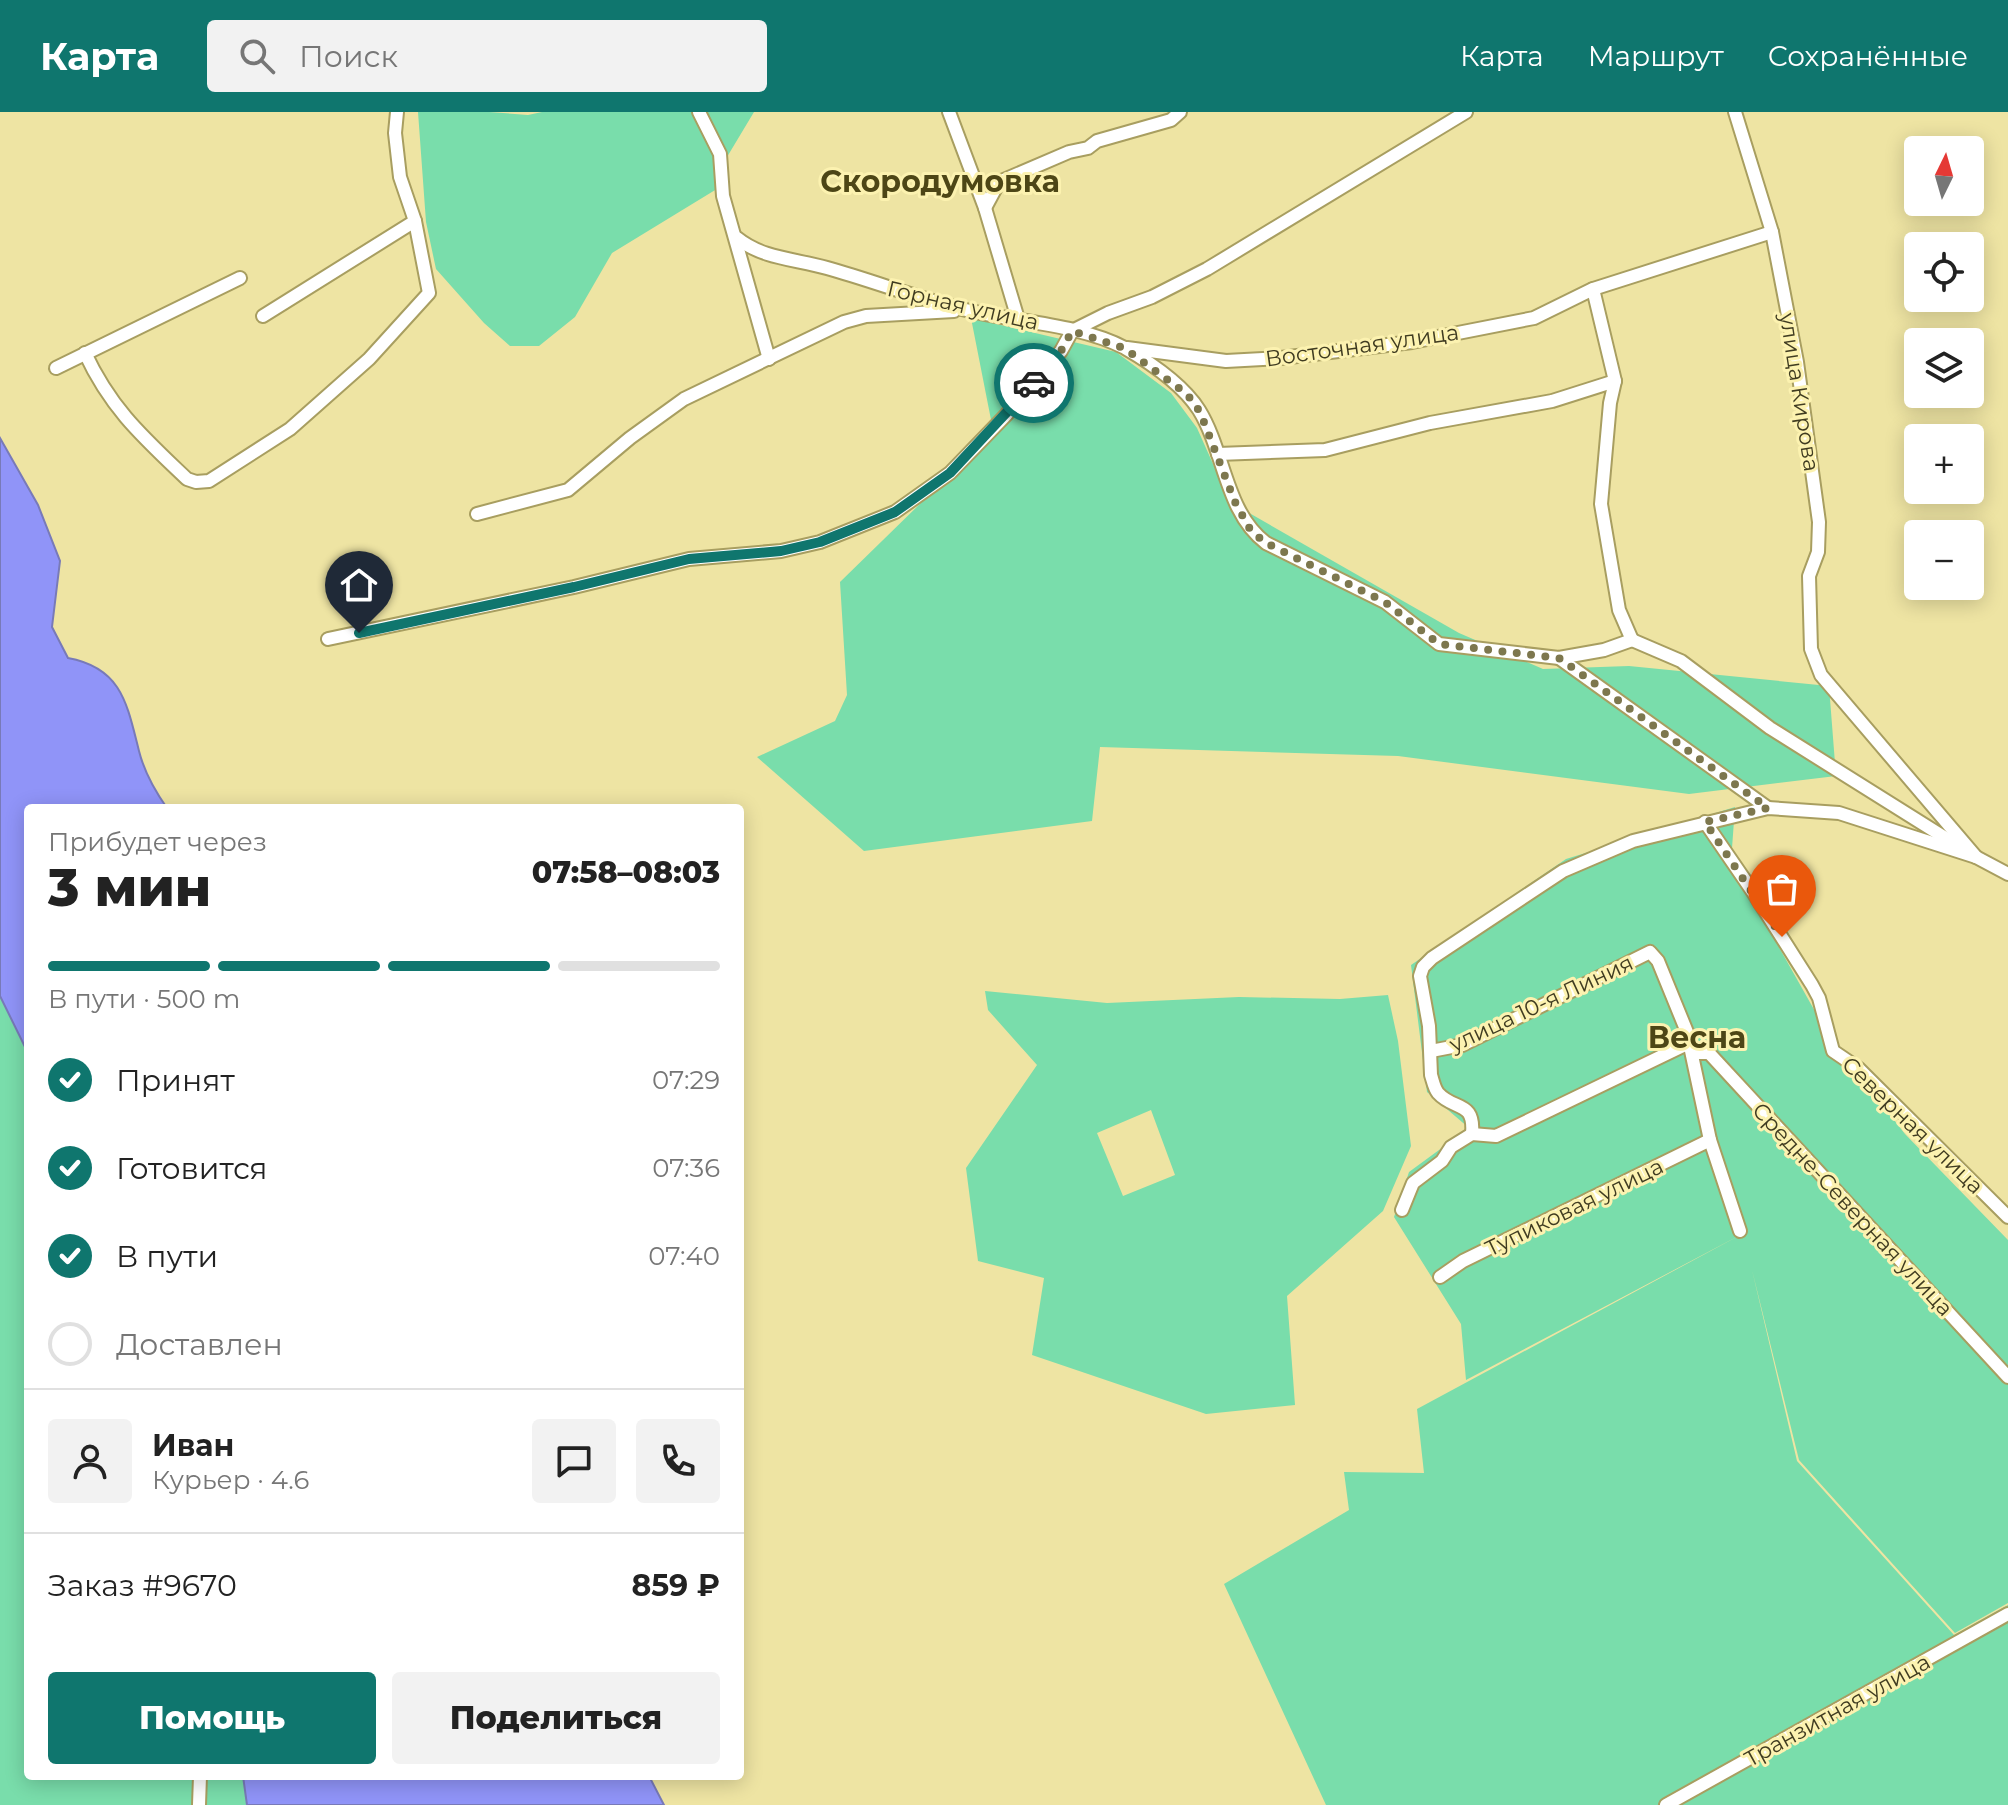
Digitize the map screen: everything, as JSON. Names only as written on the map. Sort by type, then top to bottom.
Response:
[{"type":"street","points":[[85,353],[96,377],[126,421],[187,479],[209,481],[290,429],[369,359],[429,293],[415,221],[400,177],[395,133],[397,112]]},
{"type":"street","points":[[699,112],[720,154],[723,196],[769,359]]},
{"type":"street","points":[[949,112],[985,208],[1018,319]]},
{"type":"street","points":[[985,208],[999,182],[1069,152],[1088,148],[1097,141],[1171,120],[1180,112]]},
{"type":"street","points":[[328,639],[574,587],[689,559],[781,551],[820,542],[895,512],[950,473],[1061,351],[1072,331],[1108,313],[1152,297],[1207,269],[1466,112]]},
{"type":"street","name":"улица Кирова","points":[[1735,112],[1772,232],[1797,362],[1819,522],[1818,552],[1809,576],[1811,649],[1821,675],[1976,857]]},
{"type":"street","points":[[263,316],[415,221]]},
{"type":"street","name":"Восточная улица","points":[[1124,348],[1226,361],[1281,358],[1412,342],[1534,318],[1593,289],[1772,232]]},
{"type":"street","name":"Горная улица","points":[[737,238],[760,253],[827,268],[904,294],[969,311],[1072,331],[1124,348],[1187,394],[1200,412],[1235,502],[1251,531],[1266,543],[1385,602],[1439,644],[1559,658],[1604,650],[1632,640]]},
{"type":"street","points":[[56,368],[240,278]]},
{"type":"street","points":[[1593,289],[1615,381],[1610,403],[1601,504],[1619,610],[1632,640],[1681,661],[1770,728],[2008,874]]},
{"type":"street","points":[[477,514],[568,490],[630,438],[684,399],[844,322],[897,314],[969,311]]},
{"type":"street","points":[[1218,454],[1325,450],[1430,423],[1552,401],[1615,381]]},
{"type":"street","points":[[1559,658],[1768,808]]},
{"type":"street","points":[[1472,1134],[1469,1112],[1447,1100],[1434,1086],[1426,1002],[1420,976],[1423,967],[1563,871],[1633,841],[1768,808],[1839,813],[1976,857]]},
{"type":"street","name":"Северная улица","points":[[1705,822],[1812,985],[1819,998],[1833,1051],[1858,1068],[2008,1217]]},
{"type":"street","name":"улица 10-я Линия","points":[[1431,1051],[1462,1045],[1650,952],[1658,961],[1691,1048]]},
{"type":"street","points":[[1402,1210],[1413,1183],[1442,1161],[1451,1147],[1472,1134],[1496,1136],[1691,1048],[1710,1140],[1740,1231]]},
{"type":"street","name":"Средне-Северная улица","points":[[1691,1048],[1709,1053],[2008,1377]]},
{"type":"street","name":"Тупиковая улица","points":[[1440,1277],[1463,1261],[1710,1140]]},
{"type":"street","name":"Транзитная улица","points":[[1666,1805],[2008,1614]]},
{"type":"street","points":[[199,1805],[200,1780]]},
{"type":"green space","points":[[418,112],[528,115],[542,112],[754,112],[724,162],[725,184],[612,253],[575,317],[539,346],[510,346],[484,323],[436,269],[426,222]]},
{"type":"green space","points":[[971,318],[1116,352],[1171,393],[1197,428],[1230,502],[1459,633],[1543,669],[1629,666],[1829,686],[1836,776],[1689,794],[1398,756],[1100,747],[1092,821],[864,851],[757,757],[835,721],[847,695],[840,582],[994,435]]},
{"type":"green space","points":[[1735,807],[1731,862],[1830,1038],[1905,1134],[2008,1240],[2008,1603],[1955,1633],[1799,1460],[1752,1270],[1797,1461],[1954,1635],[2008,1605],[2008,1805],[1326,1805],[1224,1584],[1349,1510],[1344,1472],[1424,1473],[1417,1409],[1744,1233],[1466,1380],[1461,1324],[1394,1217],[1409,1172],[1469,1128],[1427,1092],[1411,965],[1566,859]]},
{"type":"green space","points":[[985,991],[1107,1003],[1239,997],[1340,999],[1388,995],[1398,1041],[1411,1146],[1383,1211],[1287,1296],[1295,1405],[1206,1414],[1032,1355],[1044,1278],[978,1261],[966,1168],[1037,1065],[988,1010]],"holes":[[[1151,1110],[1175,1175],[1123,1196],[1097,1133]]]},
{"type":"green space","points":[[0,996],[24,1045],[24,1780],[244,1780],[247,1805],[0,1805]]},
{"type":"water","points":[[0,438],[38,505],[60,561],[52,627],[68,658],[100,670],[119,691],[126,704],[144,766],[164,804],[24,804],[24,1045],[0,996]]},
{"type":"water","points":[[244,1780],[651,1780],[664,1805],[247,1805]]},
{"type":"way so far","points":[[1034,383],[1061,351],[1072,331],[1124,348],[1187,394],[1200,412],[1235,502],[1251,531],[1266,543],[1385,602],[1439,644],[1559,658],[1768,808],[1705,822],[1782,937]]},
{"type":"district","name":"Скородумовка","points":[[940,182]]},
{"type":"district","name":"Весна","points":[[1697,1038]]},
{"type":"route","points":[[359,633],[689,559],[781,551],[820,542],[895,512],[950,473],[1034,383]]}]
